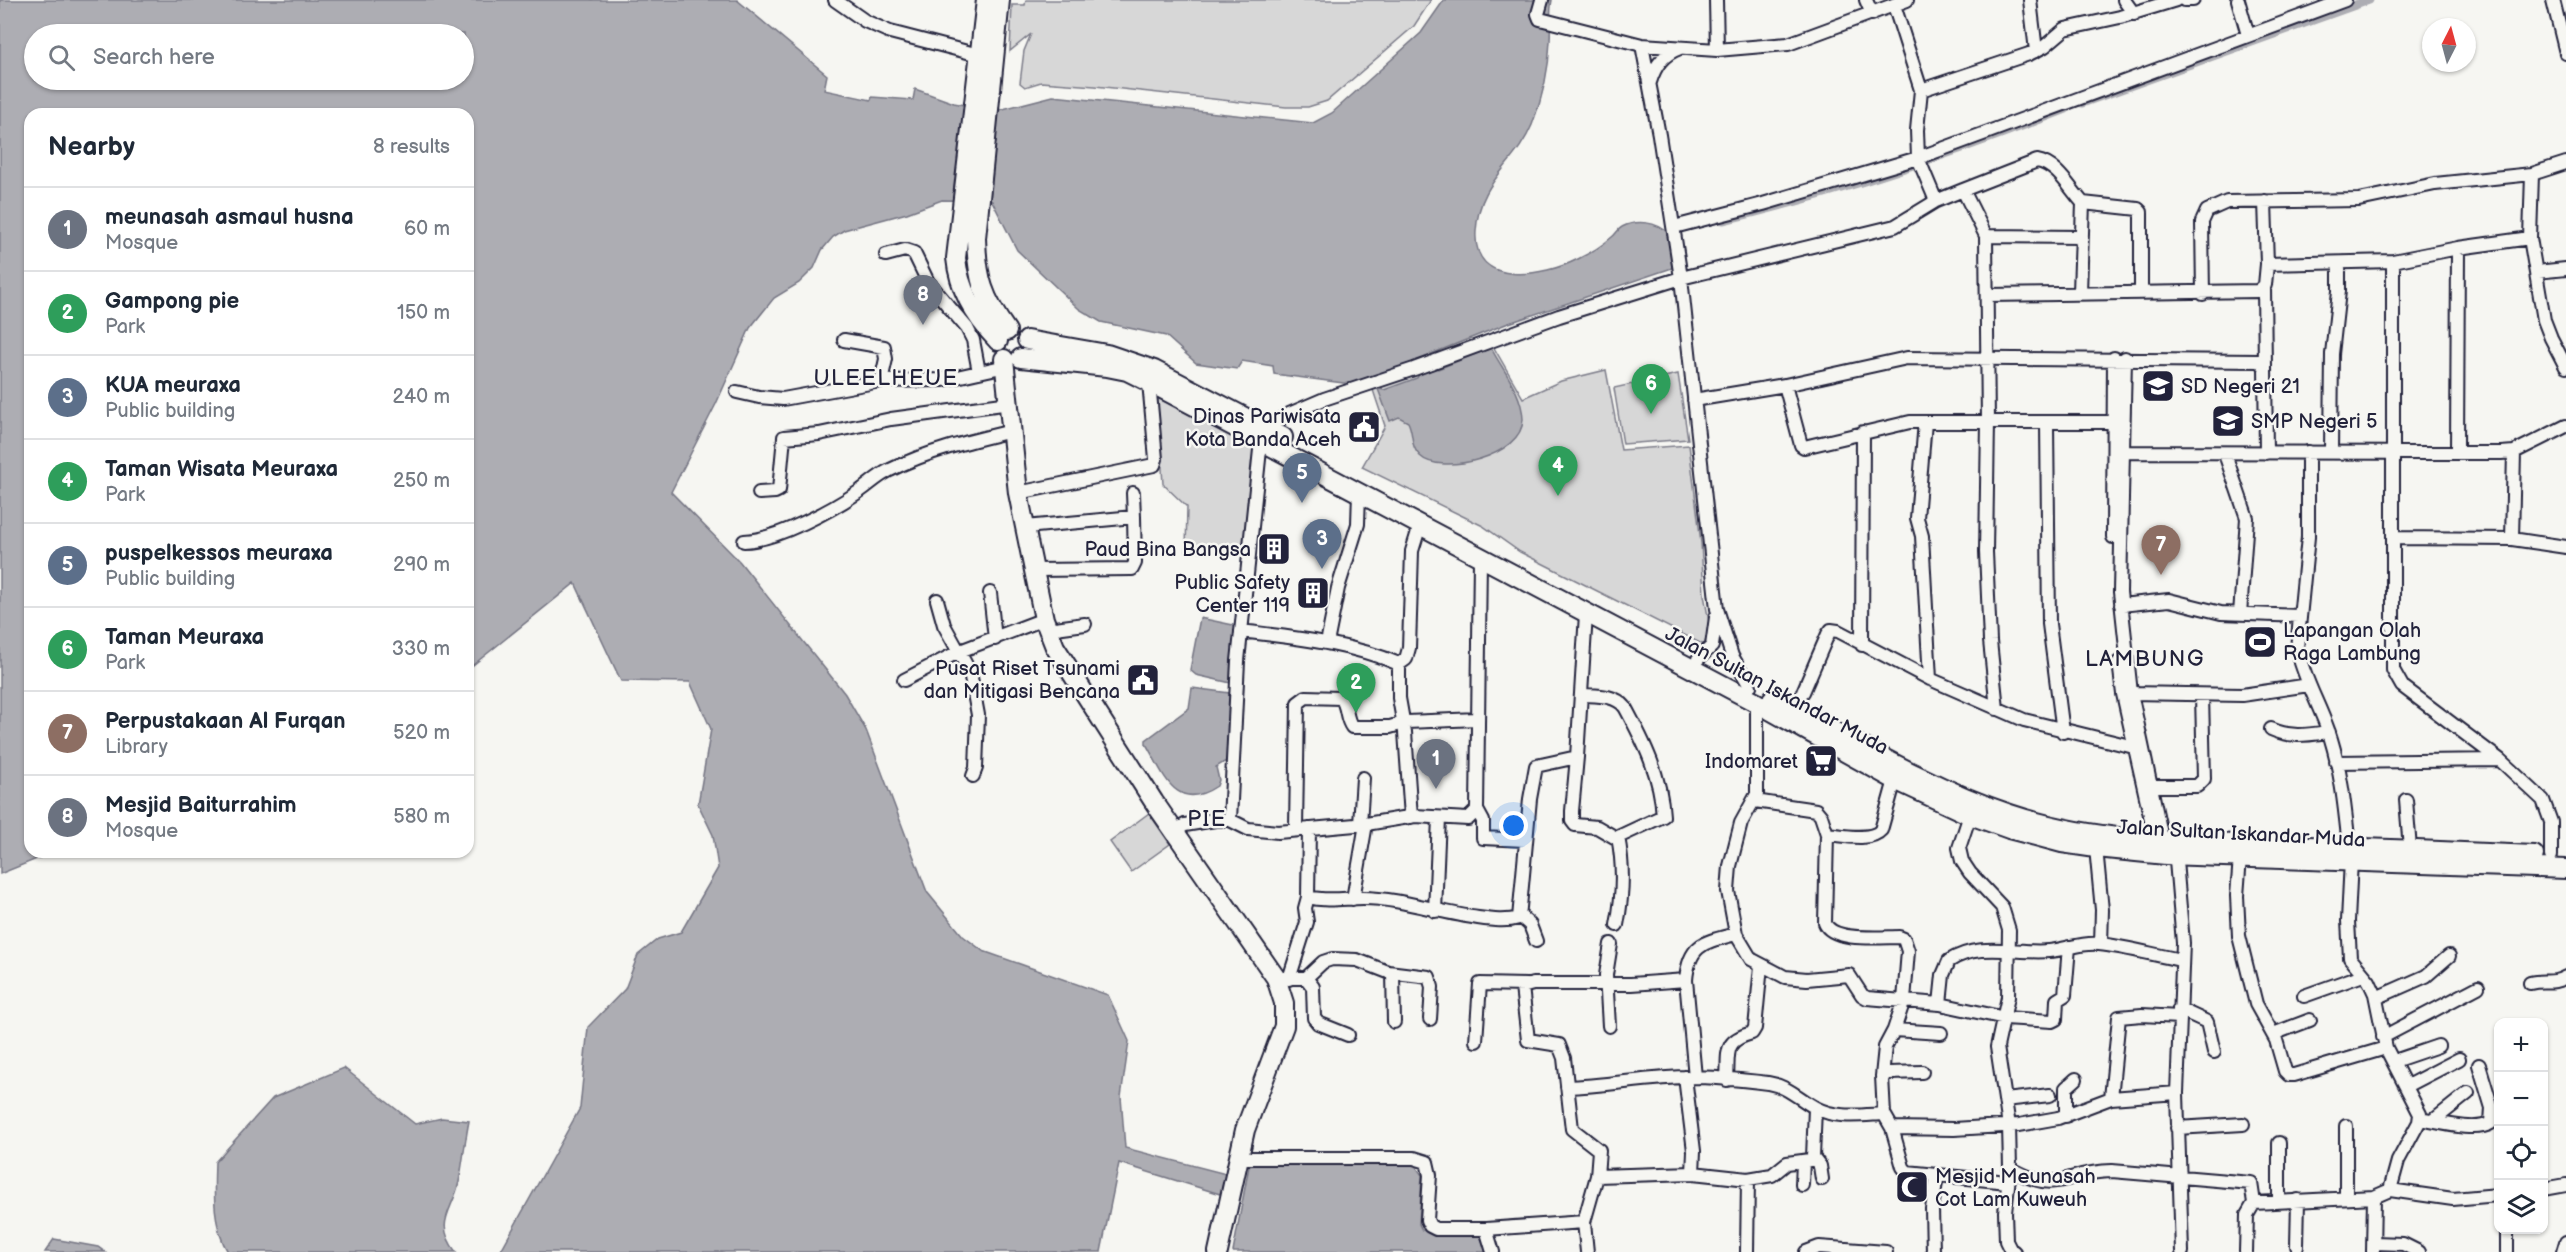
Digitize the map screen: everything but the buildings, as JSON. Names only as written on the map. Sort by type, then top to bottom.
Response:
[{"type":"highway","points":[[983,99],[979,55],[986,0]]},
{"type":"highway","points":[[1000,0],[983,99],[970,206],[977,272],[1002,336],[998,351],[1010,361]]},
{"type":"highway","points":[[1002,336],[1017,331],[1027,340],[1026,353],[1010,361]]},
{"type":"highway","name":"Jalan Sultan Iskandar Muda","points":[[1027,340],[1107,354],[1154,370],[1359,492],[1480,558],[1757,704],[1895,780],[1970,815],[2035,837],[2096,848],[2350,854],[2566,869]]},
{"type":"highway","points":[[1010,361],[1010,403],[1018,493],[1033,570],[1046,624],[1055,647],[1174,831],[1282,979],[1284,1026],[1245,1130],[1218,1252]]},
{"type":"highway","name":"Jalan Sultan Iskandar Muda","points":[[1010,361],[1107,367],[1127,371],[1263,434],[1902,767],[1975,802],[2012,815],[2165,848],[2240,857],[2350,854],[2410,849],[2559,856]]},
{"type":"street","points":[[835,0],[864,21],[890,32],[979,55]]},
{"type":"street","points":[[977,0],[981,29]]},
{"type":"street","points":[[1542,0],[1538,14],[1540,19],[1642,45],[1717,50],[1788,44],[1907,0]]},
{"type":"street","points":[[1716,0],[1717,50]]},
{"type":"street","points":[[1866,0],[1872,14]]},
{"type":"street","points":[[2030,0],[2036,51]]},
{"type":"street","points":[[2124,0],[2134,14]]},
{"type":"street","points":[[1921,90],[2036,51],[2065,28],[2134,14],[2176,0]]},
{"type":"street","points":[[2184,0],[2193,0]]},
{"type":"street","points":[[2238,0],[2248,35]]},
{"type":"street","points":[[1674,229],[1918,159],[2345,0]]},
{"type":"street","points":[[2553,0],[2566,53]]},
{"type":"street","points":[[1894,5],[1921,90],[1917,130],[1918,159],[1936,201]]},
{"type":"street","points":[[1642,45],[1674,229],[1717,609],[1732,656],[1750,686]]},
{"type":"street","points":[[1649,84],[1660,60],[1671,51],[1683,47]]},
{"type":"street","points":[[1230,820],[1241,631],[1263,434],[1288,414],[1324,399],[1559,316],[1680,276],[1895,226],[1936,201],[2037,160],[2054,168],[2083,203],[2080,292]]},
{"type":"street","points":[[2203,294],[2202,222],[2207,211],[2227,202],[2359,200],[2435,184],[2532,174],[2566,163]]},
{"type":"street","points":[[2532,174],[2530,238],[2544,320],[2566,367]]},
{"type":"street","points":[[1963,190],[1986,236],[1988,295],[1986,552],[1990,641],[1997,709]]},
{"type":"street","points":[[2265,201],[2266,453]]},
{"type":"street","points":[[2083,203],[2132,208],[2141,212],[2141,293]]},
{"type":"street","points":[[1986,236],[2081,237]]},
{"type":"street","points":[[2267,264],[2393,261],[2458,248],[2530,238]]},
{"type":"street","points":[[2457,452],[2458,248]]},
{"type":"street","points":[[886,255],[905,250],[914,253],[928,282],[967,328],[973,340],[979,372]]},
{"type":"street","points":[[2393,261],[2393,670],[2402,686],[2499,760],[2543,801],[2551,822],[2559,856]]},
{"type":"street","points":[[2331,452],[2332,354],[2339,291],[2339,264]]},
{"type":"street","points":[[2536,272],[2566,269]]},
{"type":"street","points":[[1988,295],[2080,292],[2203,294],[2258,291],[2264,288]]},
{"type":"street","points":[[844,340],[884,346],[885,359],[881,381]]},
{"type":"street","points":[[2120,358],[2114,422],[2118,452],[2122,657],[2152,786],[2183,943],[2177,1093],[2182,1252]]},
{"type":"street","points":[[2120,358],[2112,594],[2134,747],[2165,848]]},
{"type":"street","points":[[1694,400],[1785,385],[1894,359],[2250,360],[2260,361],[2265,367]]},
{"type":"street","points":[[736,392],[783,399],[881,381],[933,381],[979,372],[1010,361]]},
{"type":"street","points":[[1018,493],[1154,465],[1149,382]]},
{"type":"street","points":[[1785,385],[1804,447],[1897,423],[2114,422]]},
{"type":"street","points":[[759,493],[779,490],[784,436],[819,434],[891,419],[1010,403]]},
{"type":"street","points":[[1925,422],[1917,518],[1922,536],[1930,679]]},
{"type":"street","points":[[2047,423],[2049,624],[2063,732]]},
{"type":"street","points":[[2118,452],[2225,454],[2393,451],[2514,452],[2566,426]]},
{"type":"street","points":[[744,541],[764,539],[781,533],[844,501],[885,472],[914,460],[950,446],[1012,431]]},
{"type":"street","points":[[1862,645],[1863,432]]},
{"type":"street","points":[[2308,452],[2308,537],[2297,648],[2309,685],[2329,732],[2344,799],[2350,854],[2348,943],[2350,958],[2376,998],[2385,1042],[2418,1109],[2426,1120],[2473,1127],[2486,1127],[2491,1124],[2492,1108],[2479,1065]]},
{"type":"street","points":[[2512,539],[2514,452]]},
{"type":"street","points":[[2225,454],[2247,518],[2240,614]]},
{"type":"street","points":[[1327,643],[1338,588],[1358,524],[1359,492]]},
{"type":"street","points":[[1033,570],[1132,569],[1135,563],[1133,493]]},
{"type":"street","points":[[1025,527],[1134,517]]},
{"type":"street","points":[[1410,817],[1399,698],[1400,664],[1406,658],[1409,648],[1412,551],[1420,525]]},
{"type":"street","points":[[2394,538],[2512,539],[2566,547]]},
{"type":"street","points":[[1480,558],[1477,810],[1483,820],[1483,838],[1525,840]]},
{"type":"street","points":[[990,593],[995,639]]},
{"type":"street","points":[[937,600],[944,625],[970,672],[978,715],[976,768],[973,776]]},
{"type":"street","points":[[2121,605],[2169,600],[2221,613],[2299,616]]},
{"type":"street","points":[[1698,659],[1712,646],[1717,609]]},
{"type":"street","points":[[1586,614],[1572,820],[1575,825],[1597,827],[1618,837]]},
{"type":"street","points":[[904,680],[960,651],[995,639],[1046,624],[1085,624]]},
{"type":"street","points":[[1803,692],[1831,630],[1838,630],[1862,645],[1930,679],[2024,720],[2063,732],[2134,747]]},
{"type":"street","points":[[1241,631],[1327,643],[1400,664]]},
{"type":"street","points":[[2132,693],[2249,695],[2309,685]]},
{"type":"street","points":[[1581,695],[1620,700],[1651,760],[1662,791],[1663,816],[1618,837]]},
{"type":"street","points":[[2152,786],[2198,786],[2204,779],[2202,695]]},
{"type":"street","points":[[1296,828],[1299,753],[1296,709],[1299,702],[1306,697],[1341,698],[1345,702],[1346,714],[1352,727],[1390,727],[1403,723],[1477,719]]},
{"type":"street","points":[[1757,704],[1757,794],[1741,822],[1730,866],[1728,891],[1736,934],[1751,959],[1761,966],[1796,979],[1848,975],[1864,996],[1888,1001],[1904,1000],[1940,1004],[2005,1018],[2054,1021],[2057,999],[2065,995],[2069,947]]},
{"type":"street","points":[[2271,729],[2285,735],[2299,736],[2329,732]]},
{"type":"street","points":[[1520,916],[1525,840],[1536,766],[1577,757]]},
{"type":"street","points":[[2336,762],[2499,760]]},
{"type":"street","points":[[1353,899],[1363,824],[1363,778]]},
{"type":"street","points":[[1827,834],[1877,834],[1881,830],[1895,780]]},
{"type":"street","points":[[2406,800],[2410,849]]},
{"type":"street","points":[[1755,801],[1809,807],[1821,816],[1827,834],[1825,923],[1827,928],[1836,934],[1904,939],[1908,951],[1904,1000],[1894,1030],[1885,1047],[1881,1077],[1884,1114],[1892,1128],[1907,1172],[2008,1182]]},
{"type":"street","points":[[1174,831],[1198,822],[1230,820],[1248,830],[1263,832],[1363,824],[1410,817],[1468,819],[1477,810]]},
{"type":"street","points":[[1970,815],[1959,848],[1962,861],[1970,873],[2002,907],[2009,930],[2008,997],[1997,1047],[2009,1126],[2010,1168],[2005,1212],[2006,1241],[2010,1250],[2014,1252]]},
{"type":"street","points":[[1435,911],[1439,818]]},
{"type":"street","points":[[1309,829],[1306,922],[1282,979],[1306,978],[1323,962],[1332,959],[1357,960],[1393,973],[1429,977],[1432,987],[1430,1019]]},
{"type":"street","points":[[1617,925],[1623,885],[1623,862],[1618,837]]},
{"type":"street","points":[[2096,848],[2102,910],[2101,944]]},
{"type":"street","points":[[2240,857],[2237,896],[2239,936],[2256,1004],[2273,1034],[2285,1071],[2289,1075],[2385,1042],[2478,987]]},
{"type":"street","points":[[1308,897],[1324,900],[1363,898],[1435,911],[1505,920],[1512,920],[1520,916]]},
{"type":"street","points":[[1520,916],[1530,925],[1536,941]]},
{"type":"street","points":[[1693,1173],[1687,968],[1696,948],[1703,943],[1736,934]]},
{"type":"street","points":[[1940,1004],[1943,975],[1949,961],[1960,955],[1984,949],[2049,951],[2085,943],[2101,944],[2181,960]]},
{"type":"street","points":[[1609,1026],[1607,984],[1611,944]]},
{"type":"street","points":[[2376,998],[2426,976],[2450,956]]},
{"type":"street","points":[[1727,1080],[1731,1043],[1737,1037],[1752,1033],[1755,1028],[1761,966]]},
{"type":"street","points":[[1393,973],[1394,1022]]},
{"type":"street","points":[[2304,996],[2363,975]]},
{"type":"street","points":[[2530,983],[2557,982],[2566,977]]},
{"type":"street","points":[[1306,978],[1313,987],[1314,1018],[1318,1023],[1348,1035]]},
{"type":"street","points":[[1476,1041],[1480,984],[1607,984],[1686,980]]},
{"type":"street","points":[[1526,985],[1522,987],[1522,996],[1528,1040],[1559,1045],[1564,1058],[1572,1129],[1599,1150],[1597,1176],[1584,1222],[1587,1252]]},
{"type":"street","points":[[2111,1098],[2119,1017],[2179,1013],[2207,1022],[2214,1052]]},
{"type":"street","points":[[2273,1034],[2310,1020]]},
{"type":"street","points":[[1894,1030],[1941,1034]]},
{"type":"street","points":[[2394,1062],[2438,1046]]},
{"type":"street","points":[[2407,1086],[2459,1059]]},
{"type":"street","points":[[1881,1077],[1890,1072],[1922,1072]]},
{"type":"street","points":[[1567,1088],[1603,1087],[1652,1079],[1690,1077],[1727,1080],[1777,1085],[1794,1092],[1815,1108],[1844,1115],[1884,1114]]},
{"type":"street","points":[[2066,1116],[2066,1088],[2076,1079]]},
{"type":"street","points":[[1892,1128],[1954,1129],[2009,1126],[2066,1116],[2111,1098],[2177,1093]]},
{"type":"street","points":[[2390,1190],[2398,1161],[2426,1120],[2468,1093]]},
{"type":"street","points":[[2005,1100],[2050,1095]]},
{"type":"street","points":[[1802,1185],[1815,1108]]},
{"type":"street","points":[[2177,1128],[2243,1124]]},
{"type":"street","points":[[2346,1126],[2346,1198]]},
{"type":"street","points":[[2278,1201],[2279,1143]]},
{"type":"street","points":[[1238,1158],[1414,1158],[1427,1162],[1430,1175],[1427,1220],[1430,1226],[1436,1229],[1486,1229],[1584,1222]]},
{"type":"street","points":[[1597,1176],[1693,1173],[1748,1179],[1772,1175],[1787,1163],[1808,1159],[1820,1166],[1822,1179]]},
{"type":"street","points":[[2010,1168],[2030,1179],[2044,1183],[2066,1181],[2102,1171],[2180,1175],[2251,1183],[2254,1203],[2247,1215],[2246,1252]]},
{"type":"street","points":[[1933,1252],[1932,1209],[1936,1175]]},
{"type":"street","points":[[1747,1252],[1748,1179]]},
{"type":"street","points":[[2548,1188],[2566,1185]]},
{"type":"street","points":[[2254,1203],[2374,1197],[2390,1190],[2452,1199],[2494,1195]]},
{"type":"street","points":[[2374,1197],[2374,1247],[2403,1244],[2419,1252]]},
{"type":"street","points":[[2297,1246],[2298,1200]]},
{"type":"street","points":[[1486,1229],[1493,1252]]},
{"type":"street","points":[[2507,1234],[2507,1252]]},
{"type":"street","points":[[1806,1252],[1819,1246],[1886,1252]]},
{"type":"shaded area","points":[[0,0],[737,0],[827,75],[824,90],[871,100],[872,97],[913,100],[915,89],[954,103],[995,111],[1053,96],[1313,123],[1332,113],[1421,33],[1444,0],[1552,0],[1548,62],[1539,104],[1525,139],[1484,199],[1476,231],[1478,250],[1486,263],[1498,270],[1513,274],[1530,273],[1548,270],[1578,259],[1600,246],[1621,228],[1634,223],[1653,224],[1668,233],[1672,268],[1506,324],[1431,354],[1433,365],[1438,369],[1491,348],[1511,382],[1522,409],[1523,419],[1519,432],[1510,444],[1496,453],[1461,463],[1430,462],[1420,456],[1415,449],[1408,422],[1399,417],[1390,421],[1378,389],[1384,390],[1417,378],[1421,371],[1418,364],[1414,362],[1351,384],[1274,374],[1273,366],[1242,361],[1237,369],[1196,363],[1166,336],[1101,322],[1079,309],[1017,250],[992,201],[942,200],[907,213],[844,230],[833,237],[822,250],[814,268],[799,283],[774,298],[750,328],[716,404],[671,492],[740,562],[845,694],[866,730],[927,892],[963,936],[983,951],[1108,995],[1129,1041],[1121,1097],[1125,1148],[1226,1174],[1220,1194],[1119,1163],[1101,1252],[500,1252],[580,1108],[588,1027],[625,989],[638,955],[658,939],[681,932],[718,868],[713,835],[698,804],[711,729],[690,682],[621,681],[575,583],[474,664],[474,108],[24,108],[24,858],[39,858],[0,874]]},
{"type":"shaded area","points":[[1026,0],[1431,0],[1414,26],[1327,101],[1308,107],[1286,107],[1095,86],[1041,82],[1025,87],[1020,83],[1024,51],[1031,34],[1010,51],[1012,5],[1025,5]]},
{"type":"shaded area","points":[[1493,346],[1523,398],[1561,381],[1606,370],[1621,450],[1689,445],[1701,543],[1704,595],[1710,627],[1704,645],[1520,552],[1483,526],[1362,467],[1385,426],[1372,387]]},
{"type":"shaded area","points":[[1678,374],[1688,439],[1623,444],[1614,388]]},
{"type":"shaded area","points":[[1157,392],[1259,450],[1248,553],[1186,551],[1187,507],[1163,484]]},
{"type":"shaded area","points":[[1200,618],[1233,625],[1236,628],[1231,683],[1196,675],[1190,670]]},
{"type":"shaded area","points":[[1192,688],[1237,694],[1231,758],[1216,767],[1219,780],[1217,786],[1203,793],[1191,795],[1181,793],[1172,787],[1146,744],[1146,740],[1189,708]]},
{"type":"shaded area","points":[[1149,813],[1170,844],[1131,872],[1110,842]]},
{"type":"shaded area","points":[[344,1068],[415,1124],[442,1118],[469,1121],[459,1182],[445,1224],[449,1242],[456,1252],[228,1252],[217,1220],[214,1196],[215,1162],[273,1098]]},
{"type":"shaded area","points":[[1265,1162],[1414,1164],[1422,1175],[1419,1224],[1422,1230],[1477,1233],[1487,1252],[1233,1252],[1249,1166]]},
{"type":"shaded area","points":[[54,1239],[98,1247],[105,1252],[45,1252]]},
{"type":"waterway","points":[[2082,103],[2369,0]]},
{"type":"waterway","points":[[1723,220],[1853,185],[1982,141],[2066,109]]},
{"type":"place","name":"Mesjid Baiturrahim","points":[[923,325]]},
{"type":"place","name":"SD Negeri 21","points":[[2158,386]]},
{"type":"place","name":"Taman Meuraxa","points":[[1651,414]]},
{"type":"place","name":"SMP Negeri 5","points":[[2228,421]]},
{"type":"place","name":"Dinas Pariwisata Kota Banda Aceh","points":[[1364,427]]},
{"type":"place","name":"Taman Wisata Meuraxa","points":[[1558,496]]},
{"type":"place","name":"puspelkessos meuraxa","points":[[1302,503]]},
{"type":"place","name":"Paud Bina Bangsa","points":[[1274,549]]},
{"type":"place","name":"KUA meuraxa","points":[[1322,569]]},
{"type":"place","name":"Perpustakaan Al Furqan","points":[[2161,575]]},
{"type":"place","name":"Public Safety Center 119","points":[[1313,593]]},
{"type":"place","name":"Lapangan Olah Raga Lambung","points":[[2260,642]]},
{"type":"place","name":"Pusat Riset Tsunami dan Mitigasi Bencana","points":[[1143,680]]},
{"type":"place","name":"Gampong pie","points":[[1356,713]]},
{"type":"place","name":"Indomaret","points":[[1821,761]]},
{"type":"place","name":"meunasah asmaul husna","points":[[1436,789]]},
{"type":"place","name":"Mesjid Meunasah Cot Lam Kuweuh","points":[[1912,1187]]},
{"type":"district","name":"ULEELHEUE","points":[[886,377]]},
{"type":"district","name":"LAMBUNG","points":[[2145,658]]},
{"type":"district","name":"PIE","points":[[1207,818]]}]
